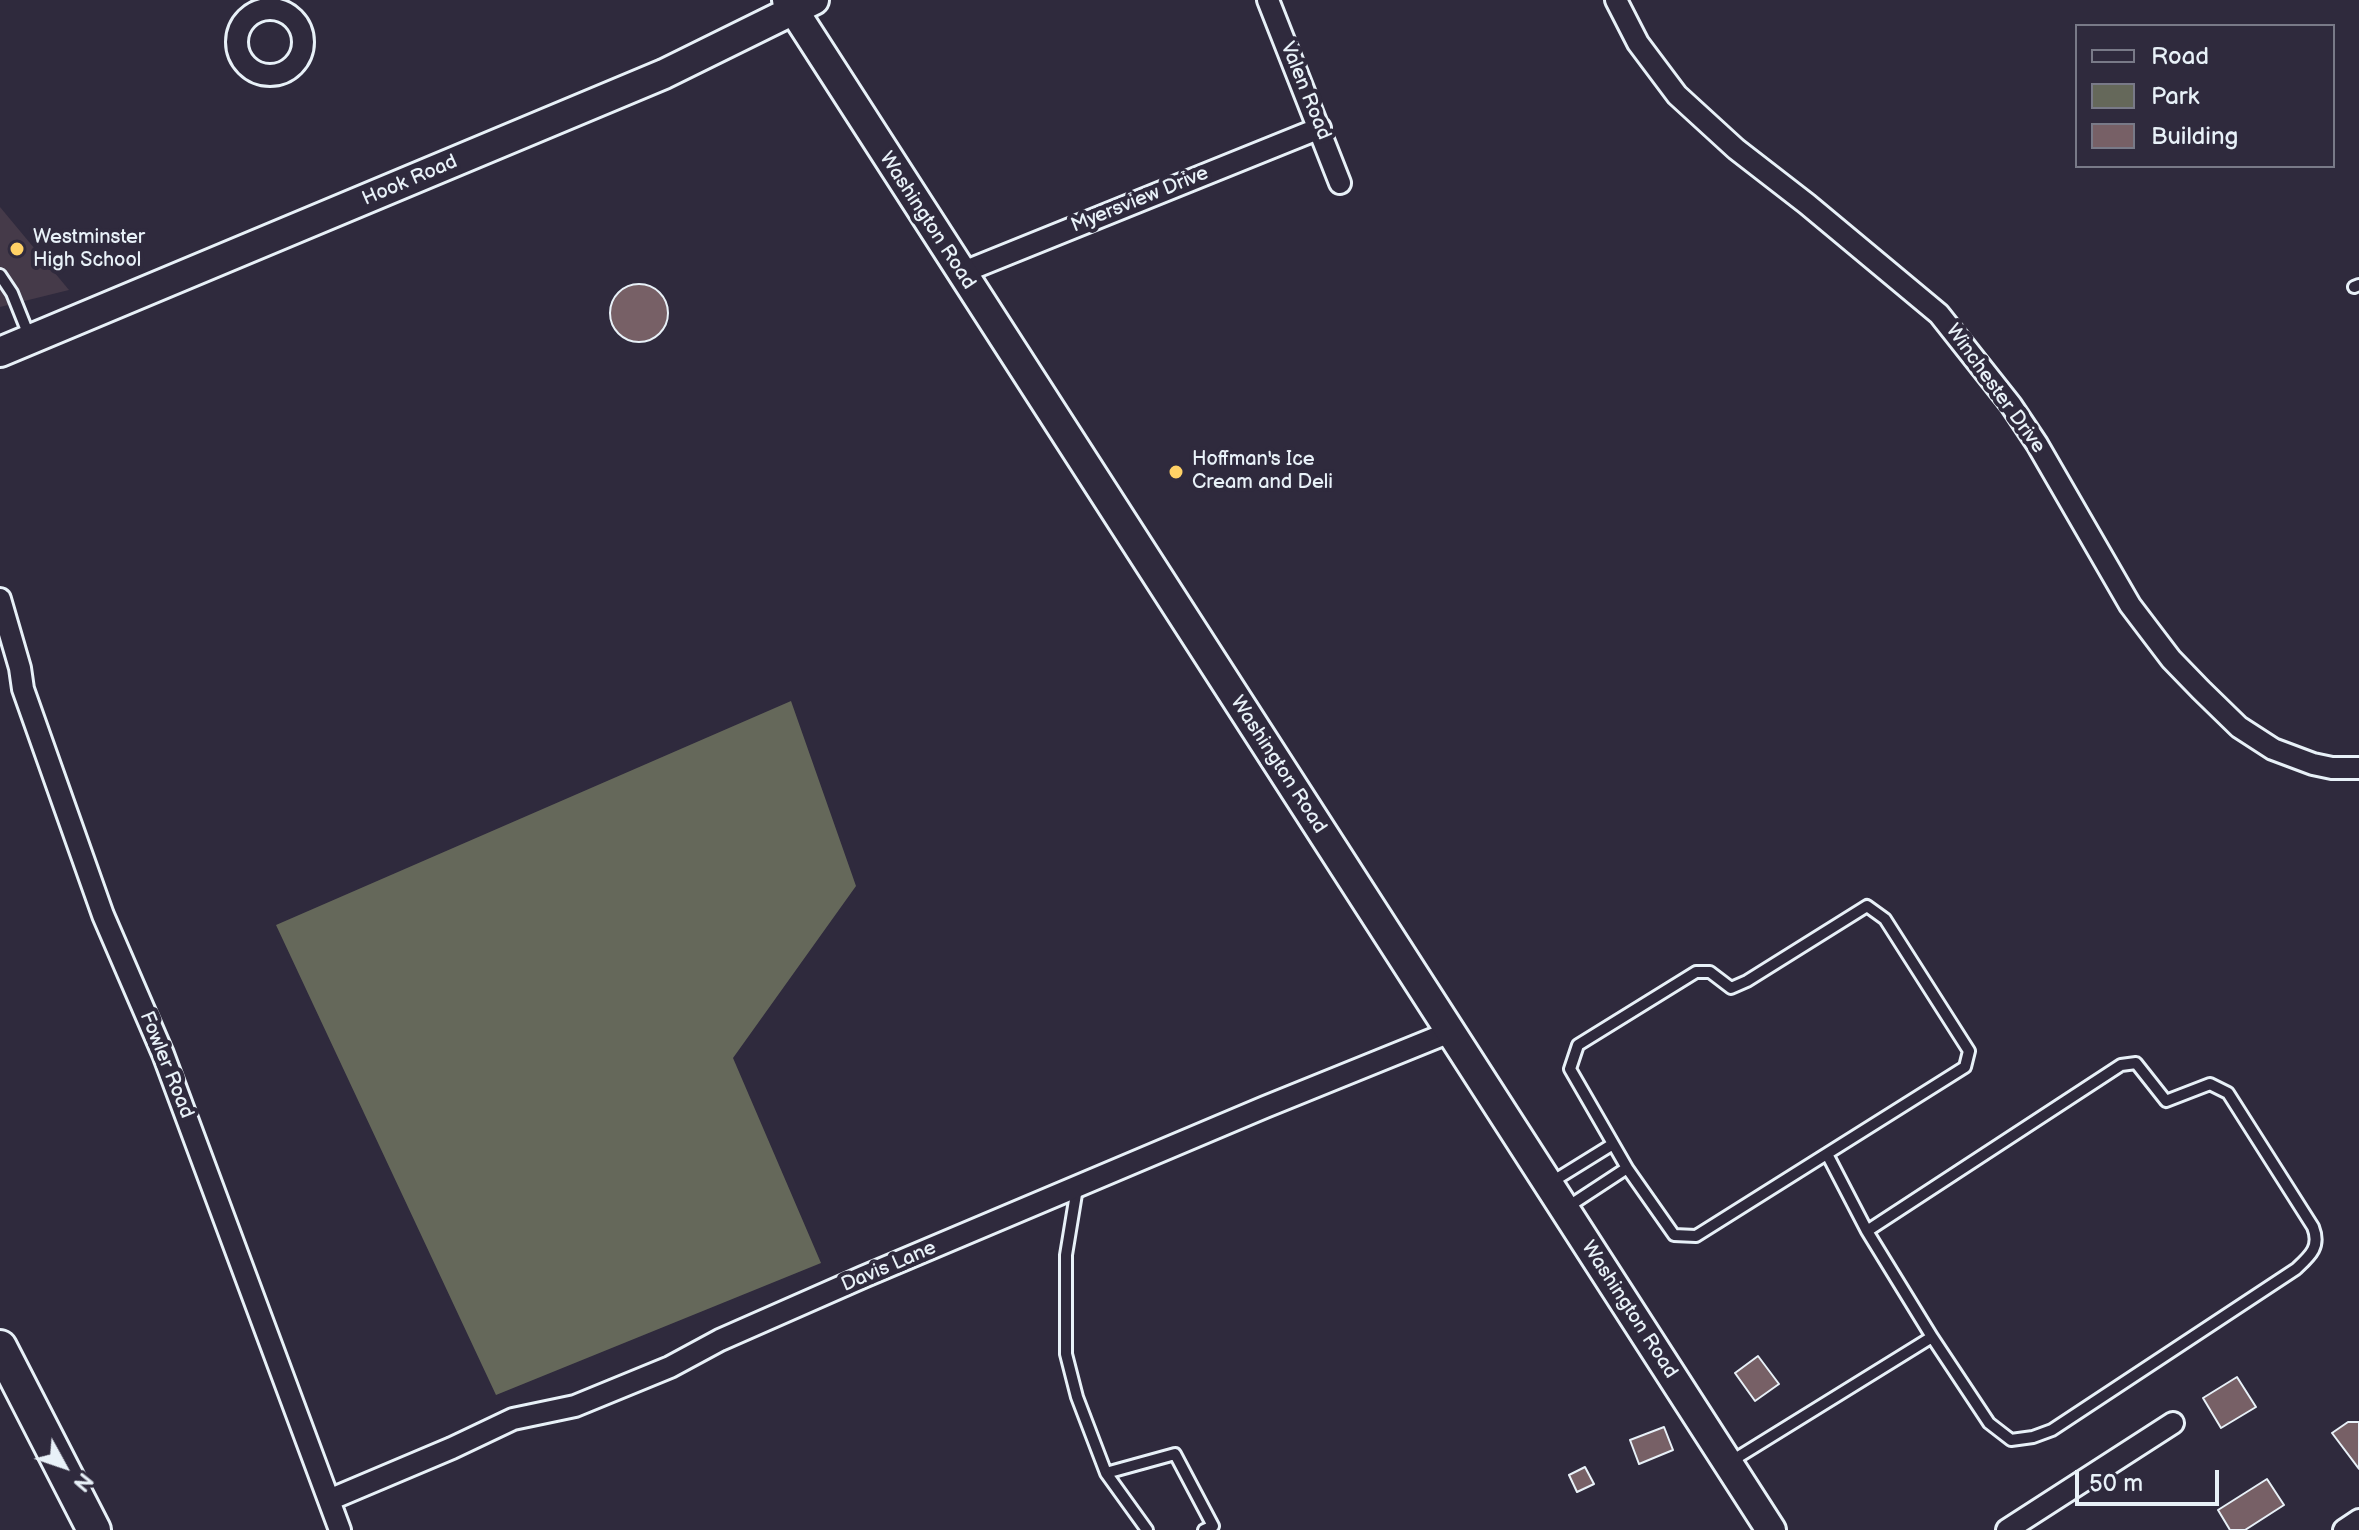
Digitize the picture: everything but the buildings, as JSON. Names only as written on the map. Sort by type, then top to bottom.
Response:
[{"type":"main road","name":"Washington Road","points":[[798,4],[961,273],[1771,1530]]},
{"type":"main road","name":"Hook Road","points":[[0,352],[664,74],[798,4]]},
{"type":"main road","points":[[0,1347],[94,1530]]},
{"type":"street","name":"Valen Road","points":[[1268,0],[1340,183]]},
{"type":"street","name":"Winchester Drive","points":[[1616,0],[1638,43],[1677,95],[1736,149],[1939,314],[2011,405],[2037,444],[2130,605],[2171,659],[2239,727],[2273,749],[2313,764],[2359,768]]},
{"type":"street","name":"Myersview Drive","points":[[961,273],[1320,128]]},
{"type":"street","name":"Fowler Road","points":[[0,599],[23,689],[103,915],[163,1054],[340,1530]]},
{"type":"street","name":"Davis Lane","points":[[329,1500],[513,1419],[575,1406],[670,1367],[720,1340],[806,1302],[1450,1032]]},
{"type":"street","points":[[2007,1530],[2173,1423]]},
{"type":"street","points":[[2344,1530],[2359,1520]]},
{"type":"lane","points":[[0,275],[12,293],[31,339]]},
{"type":"lane","points":[[1867,906],[1885,919],[1969,1051],[1965,1067],[1827,1154],[1696,1236],[1674,1235],[1627,1168],[1570,1069],[1578,1045],[1696,972],[1710,972],[1731,988],[1747,981],[1867,906]]},
{"type":"lane","points":[[1827,1154],[1867,1231],[1932,1337],[1989,1423],[2011,1440],[2052,1430],[2296,1269],[2314,1252],[2318,1238],[2228,1093],[2210,1084],[2166,1101],[2136,1063],[2121,1065],[1867,1231]]},
{"type":"lane","points":[[1548,1184],[1613,1144]]},
{"type":"lane","points":[[1564,1210],[1627,1168]]},
{"type":"lane","points":[[1077,1188],[1066,1255],[1066,1354],[1077,1397],[1106,1473],[1147,1530]]},
{"type":"lane","points":[[1728,1464],[1932,1337]]},
{"type":"lane","points":[[1106,1473],[1175,1454],[1213,1526],[1204,1530]]},
{"type":"shaded area","name":"Westminster High School","points":[[0,207],[69,290],[0,307]]},
{"type":"green space","points":[[791,701],[856,886],[733,1058],[821,1263],[496,1395],[276,925]]},
{"type":"place","name":"Westminster High School","points":[[17,249]]},
{"type":"place","name":"Hoffman's Ice Cream and Deli","points":[[1176,472]]}]
